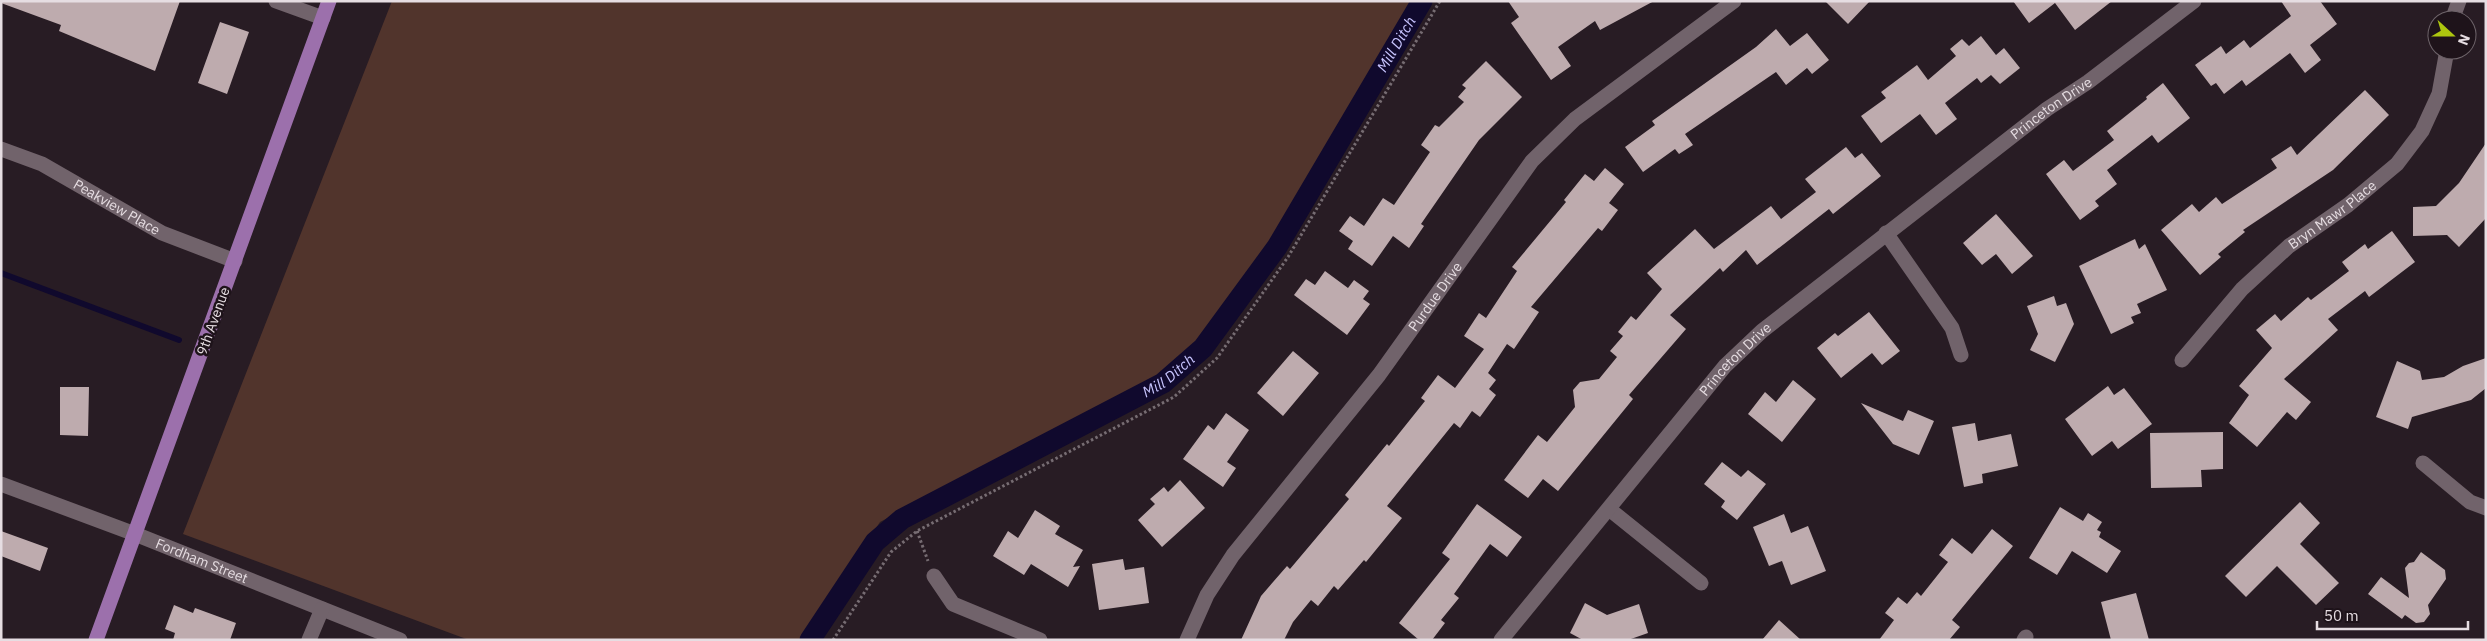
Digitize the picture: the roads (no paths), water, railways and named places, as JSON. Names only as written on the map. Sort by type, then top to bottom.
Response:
[{"type":"main road","name":"9th Avenue","points":[[96,640],[329,1]]},
{"type":"street","points":[[276,1],[323,18]]},
{"type":"street","name":"Purdue Drive","points":[[1187,640],[1207,595],[1233,555],[1380,376],[1532,160],[1575,119],[1734,1]]},
{"type":"street","name":"Princeton Drive","points":[[1501,640],[1725,366],[1762,331],[2047,109],[2088,82],[2194,1]]},
{"type":"street","name":"Bryn Mawr Place","points":[[2182,360],[2242,289],[2289,246],[2348,206],[2397,164],[2422,131],[2439,94],[2445,60]]},
{"type":"street","name":"Peakview Place","points":[[1,148],[42,164],[162,233],[235,261]]},
{"type":"street","points":[[1886,233],[1952,328],[1961,355]]},
{"type":"street","points":[[2423,463],[2470,502],[2486,508]]},
{"type":"street","name":"Fordham Street","points":[[1,484],[135,534],[400,640]]},
{"type":"street","points":[[1609,509],[1701,583]]},
{"type":"street","points":[[934,576],[953,604],[1040,640]]},
{"type":"street","points":[[309,640],[322,609]]},
{"type":"waterway","name":"Mill Ditch","points":[[810,640],[875,542],[902,519],[1163,383],[1203,348],[1277,247],[1422,1]]},
{"type":"waterway","points":[[1,273],[179,340]]}]
